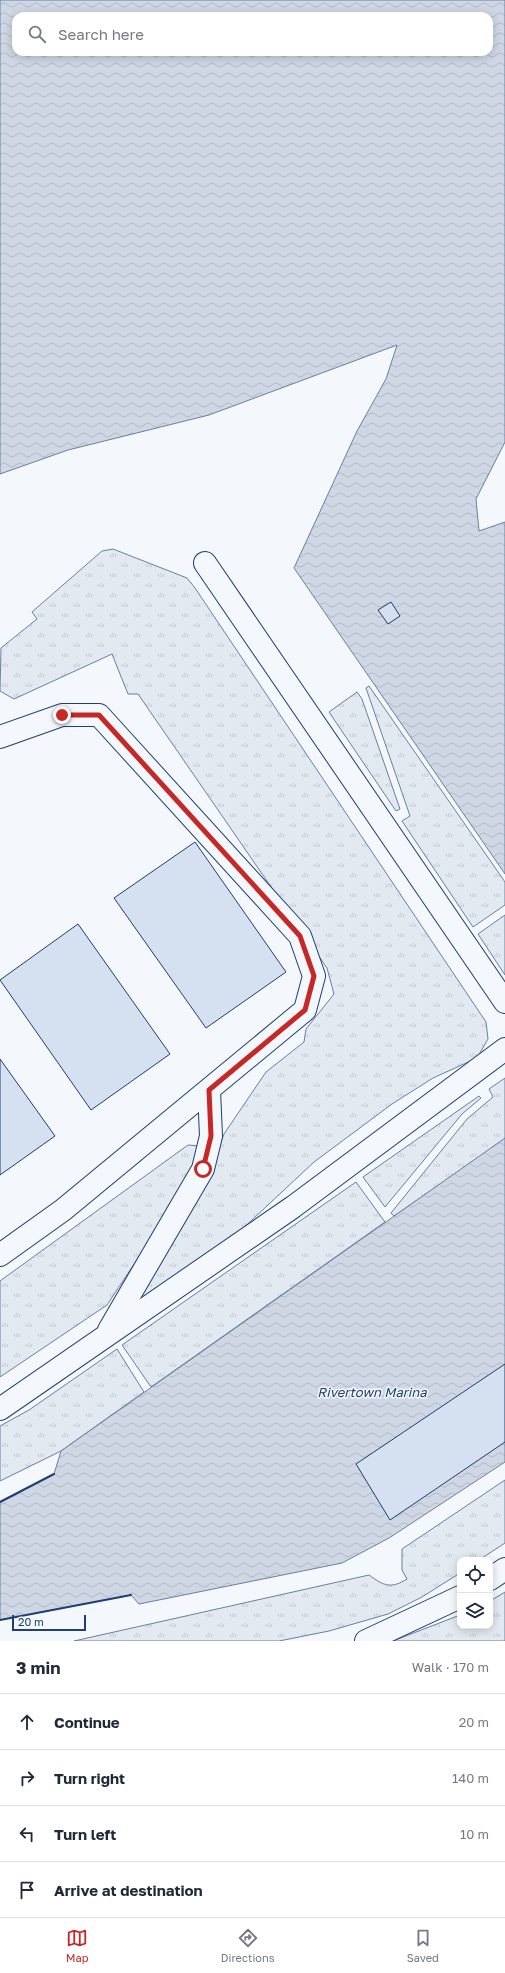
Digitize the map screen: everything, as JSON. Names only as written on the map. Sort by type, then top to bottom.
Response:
[{"type":"lane","points":[[205,563],[505,1002]]},
{"type":"lane","points":[[0,737],[62,715],[99,715],[300,936],[314,976],[305,1010],[63,1210],[0,1255]]},
{"type":"lane","points":[[0,1409],[293,1207],[505,1049]]},
{"type":"lane","points":[[105,1336],[203,1169],[211,1136],[209,1090]]},
{"type":"lane","points":[[493,1577],[505,1569]]},
{"type":"lane","points":[[366,1641],[457,1598]]},
{"type":"green space","points":[[113,549],[187,578],[195,588],[486,1022],[488,1039],[477,1058],[433,1078],[392,1104],[314,1162],[222,1248],[135,1305],[208,1177],[224,1134],[266,1072],[304,1042],[306,1029],[334,994],[327,968],[138,694],[128,694],[112,654],[14,699],[0,691],[1,648],[37,619],[32,612],[102,551]]},
{"type":"green space","points":[[369,686],[505,882],[505,905],[473,927],[402,821],[410,816],[366,688]]},
{"type":"green space","points":[[357,692],[362,699],[400,809],[396,811],[329,712]]},
{"type":"green space","points":[[505,915],[505,975],[478,934]]},
{"type":"green space","points":[[505,1078],[505,1139],[394,1216],[391,1213],[467,1119],[493,1097],[489,1089]]},
{"type":"green space","points":[[479,1096],[481,1098],[462,1114],[385,1207],[363,1177]]},
{"type":"green space","points":[[188,1145],[200,1146],[193,1175],[107,1305],[0,1377],[0,1281]]},
{"type":"green space","points":[[356,1182],[385,1222],[151,1387],[122,1345]]},
{"type":"green space","points":[[117,1349],[144,1392],[61,1451],[0,1481],[0,1426],[29,1410]]},
{"type":"green space","points":[[505,1480],[505,1543],[484,1557],[457,1557],[457,1575],[422,1597],[388,1614],[329,1631],[279,1641],[74,1641],[369,1575],[383,1584],[396,1584],[407,1579],[402,1570],[402,1549]]},
{"type":"green space","points":[[505,1592],[505,1641],[393,1641],[457,1616],[457,1629],[493,1629],[493,1599]]},
{"type":"water","points":[[0,0],[505,0],[505,442],[476,499],[479,531],[505,522],[505,874],[294,568],[357,431],[386,379],[397,345],[209,415],[68,450],[0,474]]},
{"type":"water","name":"Rivertown Marina","points":[[505,1138],[505,1462],[389,1538],[342,1563],[139,1604],[131,1595],[0,1620],[0,1502],[54,1474],[61,1451]]},
{"type":"building","points":[[391,602],[400,616],[388,624],[378,610]]},
{"type":"building","points":[[195,842],[286,972],[206,1028],[114,898]]},
{"type":"building","points":[[78,924],[170,1054],[91,1110],[0,980]]},
{"type":"building","points":[[0,1059],[55,1136],[0,1175]]},
{"type":"building","points":[[505,1364],[505,1442],[390,1520],[356,1464]]},
{"type":"wall","points":[[0,1502],[54,1474]]},
{"type":"wall","points":[[0,1620],[131,1595]]},
{"type":"route","points":[[62,715],[99,715],[300,936],[314,976],[305,1010],[209,1090],[211,1136],[203,1169]]}]
